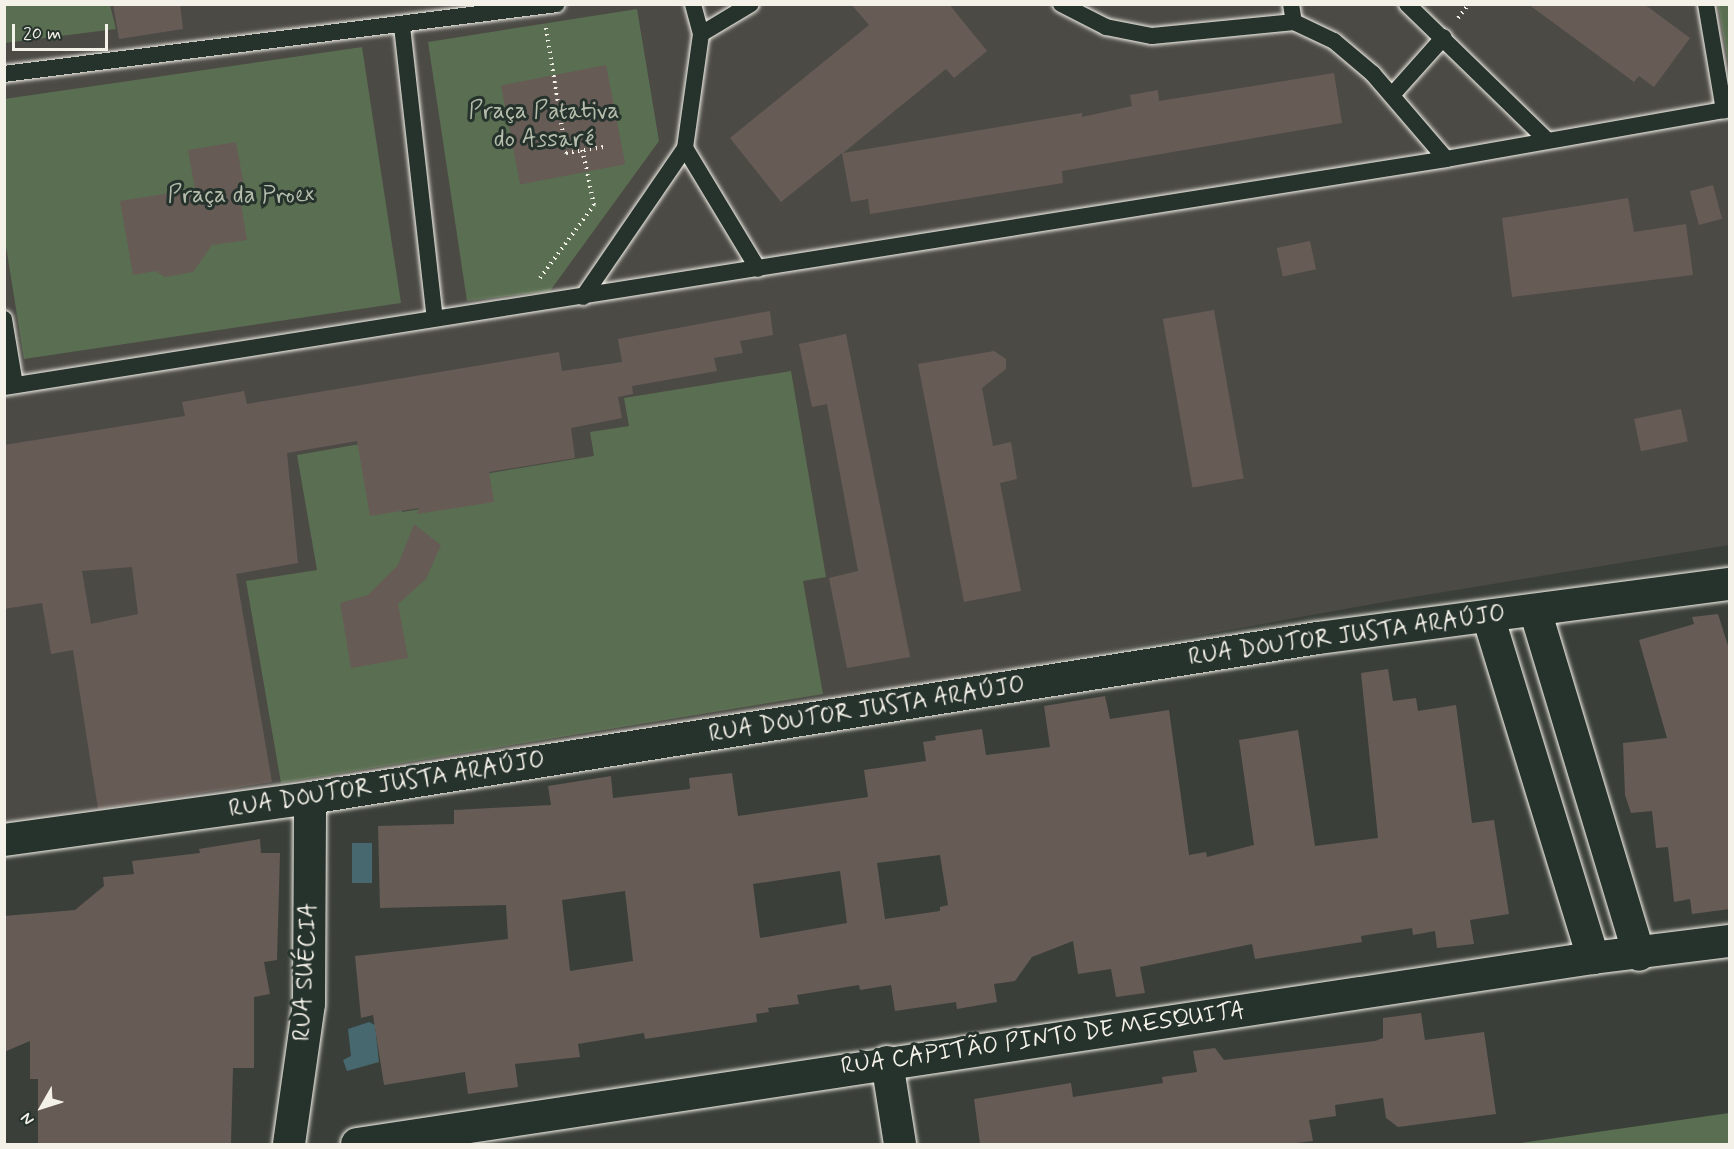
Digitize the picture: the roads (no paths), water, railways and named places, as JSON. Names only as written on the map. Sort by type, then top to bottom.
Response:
[{"type":"street","name":"RUA DOUTOR JUSTA ARAÚJO","points":[[4,840],[310,798],[1306,640],[1730,584]]},
{"type":"street","points":[[1535,610],[1639,955]]},
{"type":"street","points":[[1488,616],[1593,958]]},
{"type":"street","name":"RUA SUÉCIA","points":[[289,1144],[309,1004],[310,798]]},
{"type":"street","name":"RUA CAPITÃO PINTO DE MESQUITA","points":[[357,1144],[887,1062],[1593,958],[1639,955],[1730,941]]},
{"type":"street","points":[[887,1062],[900,1144]]},
{"type":"lane","points":[[4,74],[402,26],[556,4]]},
{"type":"lane","points":[[583,297],[685,148],[701,34],[693,4]]},
{"type":"lane","points":[[701,34],[751,4]]},
{"type":"lane","points":[[1061,4],[1106,27],[1152,36],[1294,22],[1334,41],[1393,94],[1446,159]]},
{"type":"lane","points":[[1291,4],[1294,22]]},
{"type":"lane","points":[[1407,4],[1444,37],[1547,140]]},
{"type":"lane","points":[[4,319],[10,386],[1446,159],[1726,109],[1706,4]]},
{"type":"lane","points":[[402,26],[435,318]]},
{"type":"lane","points":[[1393,94],[1444,37]]},
{"type":"lane","points":[[685,148],[758,268]]},
{"type":"water","points":[[352,843],[372,843],[372,883],[352,883]]},
{"type":"water","points":[[369,1022],[375,1025],[379,1062],[347,1071],[343,1060],[351,1056],[348,1029]]},
{"type":"park label","name":"Praça Patativa do Assaré","points":[[544,126]]},
{"type":"park label","name":"Praça da Proex","points":[[241,196]]}]
